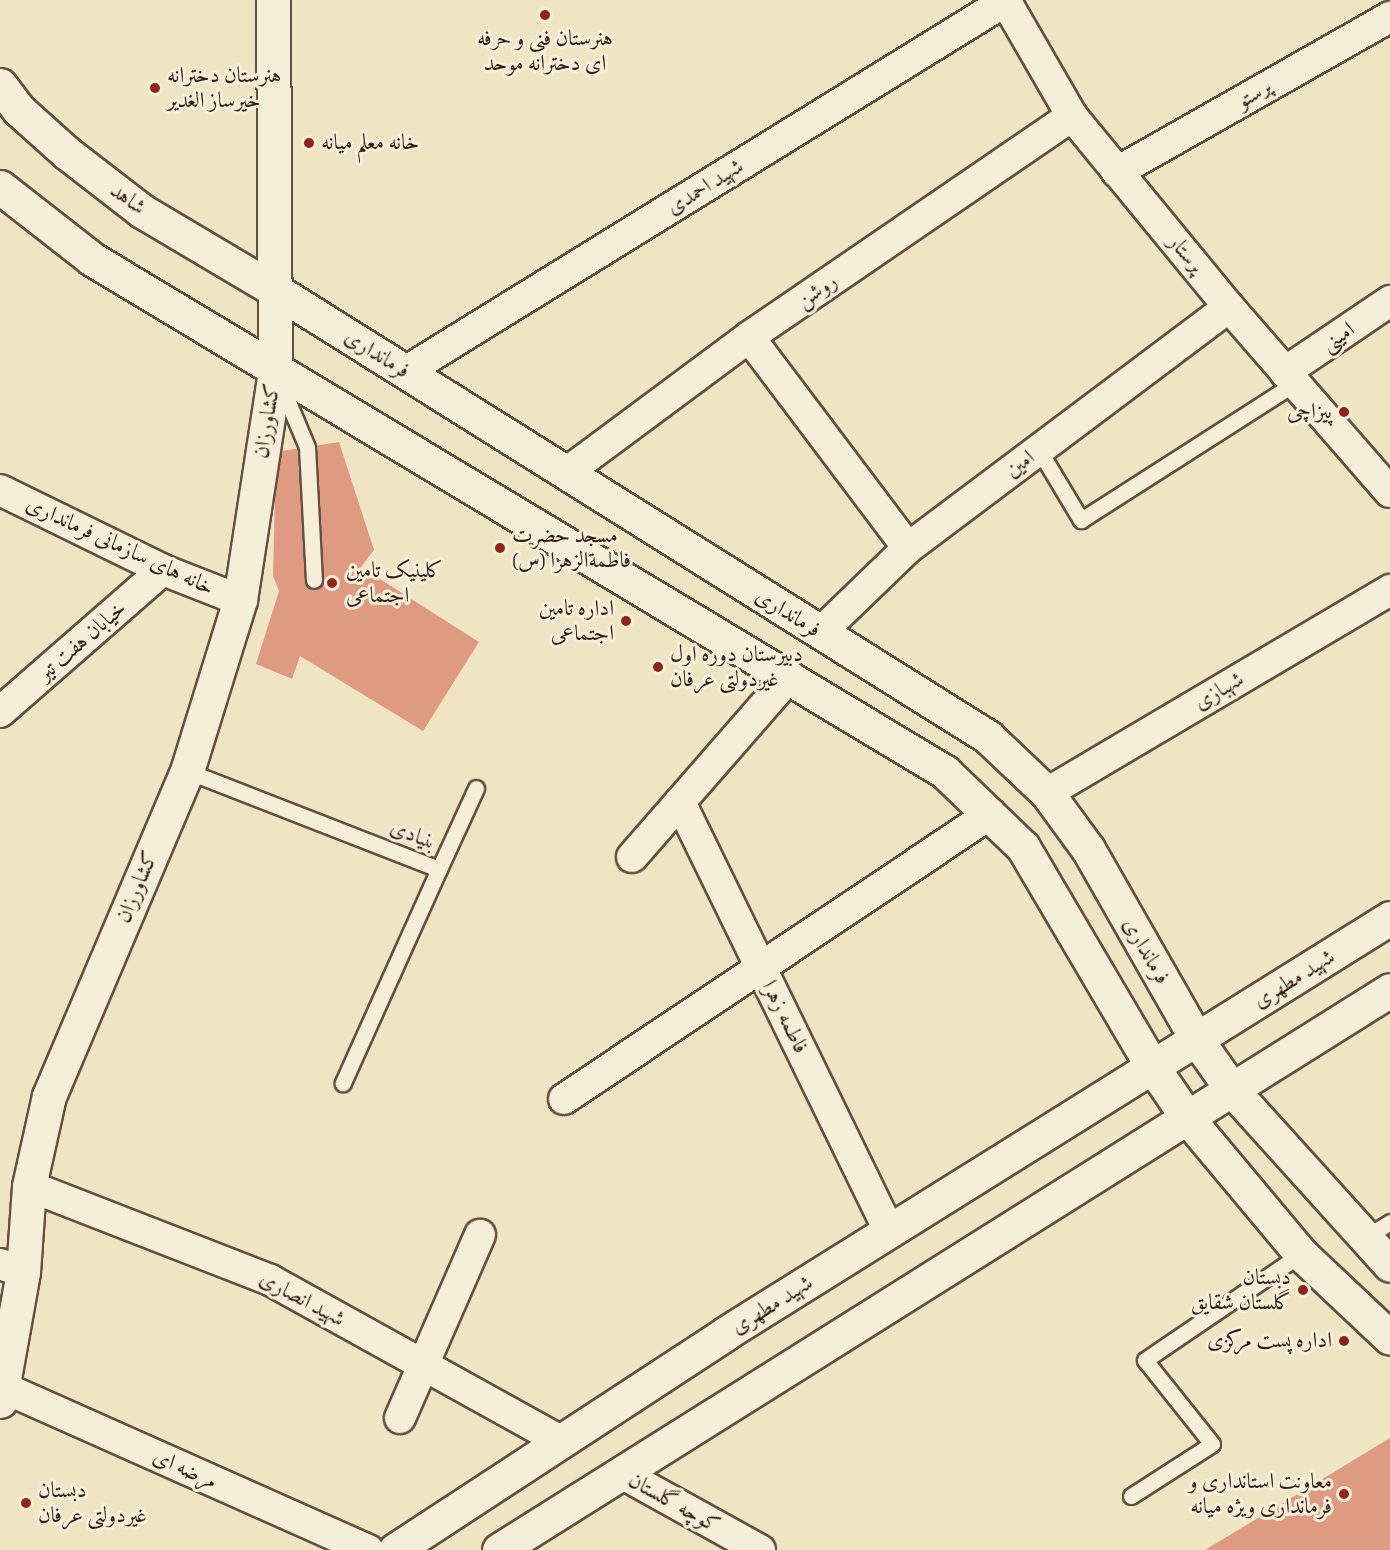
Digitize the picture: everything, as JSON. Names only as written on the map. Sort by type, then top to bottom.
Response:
[{"type":"main road","points":[[273,0],[275,290]]},
{"type":"main road","name":"شاهد","points":[[0,85],[20,110],[67,153],[142,211],[275,290]]},
{"type":"main road","points":[[0,187],[92,259],[275,372],[790,676],[945,772],[1023,847],[1154,1069],[1189,1120],[1301,1254],[1390,1338]]},
{"type":"main road","name":"کشاورزان","points":[[1,1394],[12,1268],[49,1096],[187,771],[240,600],[275,372],[275,290]]},
{"type":"main road","name":"فرمانداری","points":[[275,290],[988,737],[1047,793],[1088,849],[1197,1040],[1233,1091]]},
{"type":"main road","points":[[790,676],[820,633]]},
{"type":"main road","name":"شهید مطهری","points":[[395,1550],[561,1441],[890,1232],[1154,1069],[1390,918]]},
{"type":"main road","points":[[499,1550],[1189,1120],[1390,990]]},
{"type":"main road","points":[[1233,1091],[1377,1230],[1390,1265]]},
{"type":"street","name":"پرستار","points":[[1006,1],[1072,116],[1229,307],[1390,492]]},
{"type":"street","name":"شهید احمدی","points":[[405,372],[1006,1]]},
{"type":"street","name":"پرستو","points":[[1117,172],[1390,17]]},
{"type":"street","name":"روشن","points":[[566,473],[749,337],[1072,116]]},
{"type":"street","name":"امینی","points":[[1290,378],[1390,301]]},
{"type":"street","name":"امین","points":[[820,633],[908,548],[1229,307]]},
{"type":"street","points":[[749,337],[908,548]]},
{"type":"street","name":"خانه های سازمانی فرمانداری","points":[[0,490],[163,570],[240,600]]},
{"type":"street","name":"خیابان هفت تیر","points":[[0,712],[163,570]]},
{"type":"street","name":"شهبازی","points":[[1047,793],[1390,590]]},
{"type":"street","points":[[632,856],[790,676]]},
{"type":"street","name":"فاطمه زهرا","points":[[680,802],[890,1232]]},
{"type":"street","points":[[564,1099],[990,814]]},
{"type":"street","name":"شهید انصاری","points":[[29,1186],[270,1280],[561,1441]]},
{"type":"street","points":[[400,1418],[480,1235]]},
{"type":"street","name":"مرضه ای","points":[[1,1394],[368,1550]]},
{"type":"street","name":"کوچه گلستان","points":[[621,1473],[760,1550]]},
{"type":"lane","points":[[275,372],[307,447],[314,580]]},
{"type":"lane","points":[[1039,450],[1081,520],[1290,378]]},
{"type":"lane","name":"بنیادی","points":[[187,771],[439,869],[343,1083]]},
{"type":"lane","points":[[439,869],[476,788]]},
{"type":"lane","points":[[1131,1496],[1212,1444],[1145,1360],[1301,1254]]},
{"type":"building","name":"کلینیک تامین اجتماعی","points":[[339,442],[374,550],[361,567],[479,642],[423,731],[300,656],[292,679],[256,664],[279,591],[273,576],[276,452]]},
{"type":"building","name":"معاونت استانداری و فرمانداری ویژه میانه","points":[[1390,1438],[1390,1550],[1205,1550]]},
{"type":"place","name":"هنرستان فنی و حرفه ای دخترانه موحد","points":[[545,15]]},
{"type":"place","name":"هنرستان دخترانه خیرساز الغدیر","points":[[155,88]]},
{"type":"place","name":"خانه معلم میانه","points":[[309,143]]},
{"type":"place","name":"پیزاچی","points":[[1344,412]]},
{"type":"place","name":"مسجد حضرت فاطمةالزهرا (س)","points":[[500,548]]},
{"type":"place","name":"کلینیک تامین اجتماعی","points":[[332,583]]},
{"type":"place","name":"اداره تامین اجتماعی","points":[[626,621]]},
{"type":"place","name":"دبیرستان دوره اول غیردولتی عرفان","points":[[658,667]]},
{"type":"place","name":"دبستان گلستان شقایق","points":[[1303,1290]]},
{"type":"place","name":"اداره پست مرکزی","points":[[1344,1341]]},
{"type":"place","name":"معاونت استانداری و فرمانداری ویژه میانه","points":[[1344,1494]]},
{"type":"place","name":"دبستان غیردولتی عرفان","points":[[26,1503]]}]
